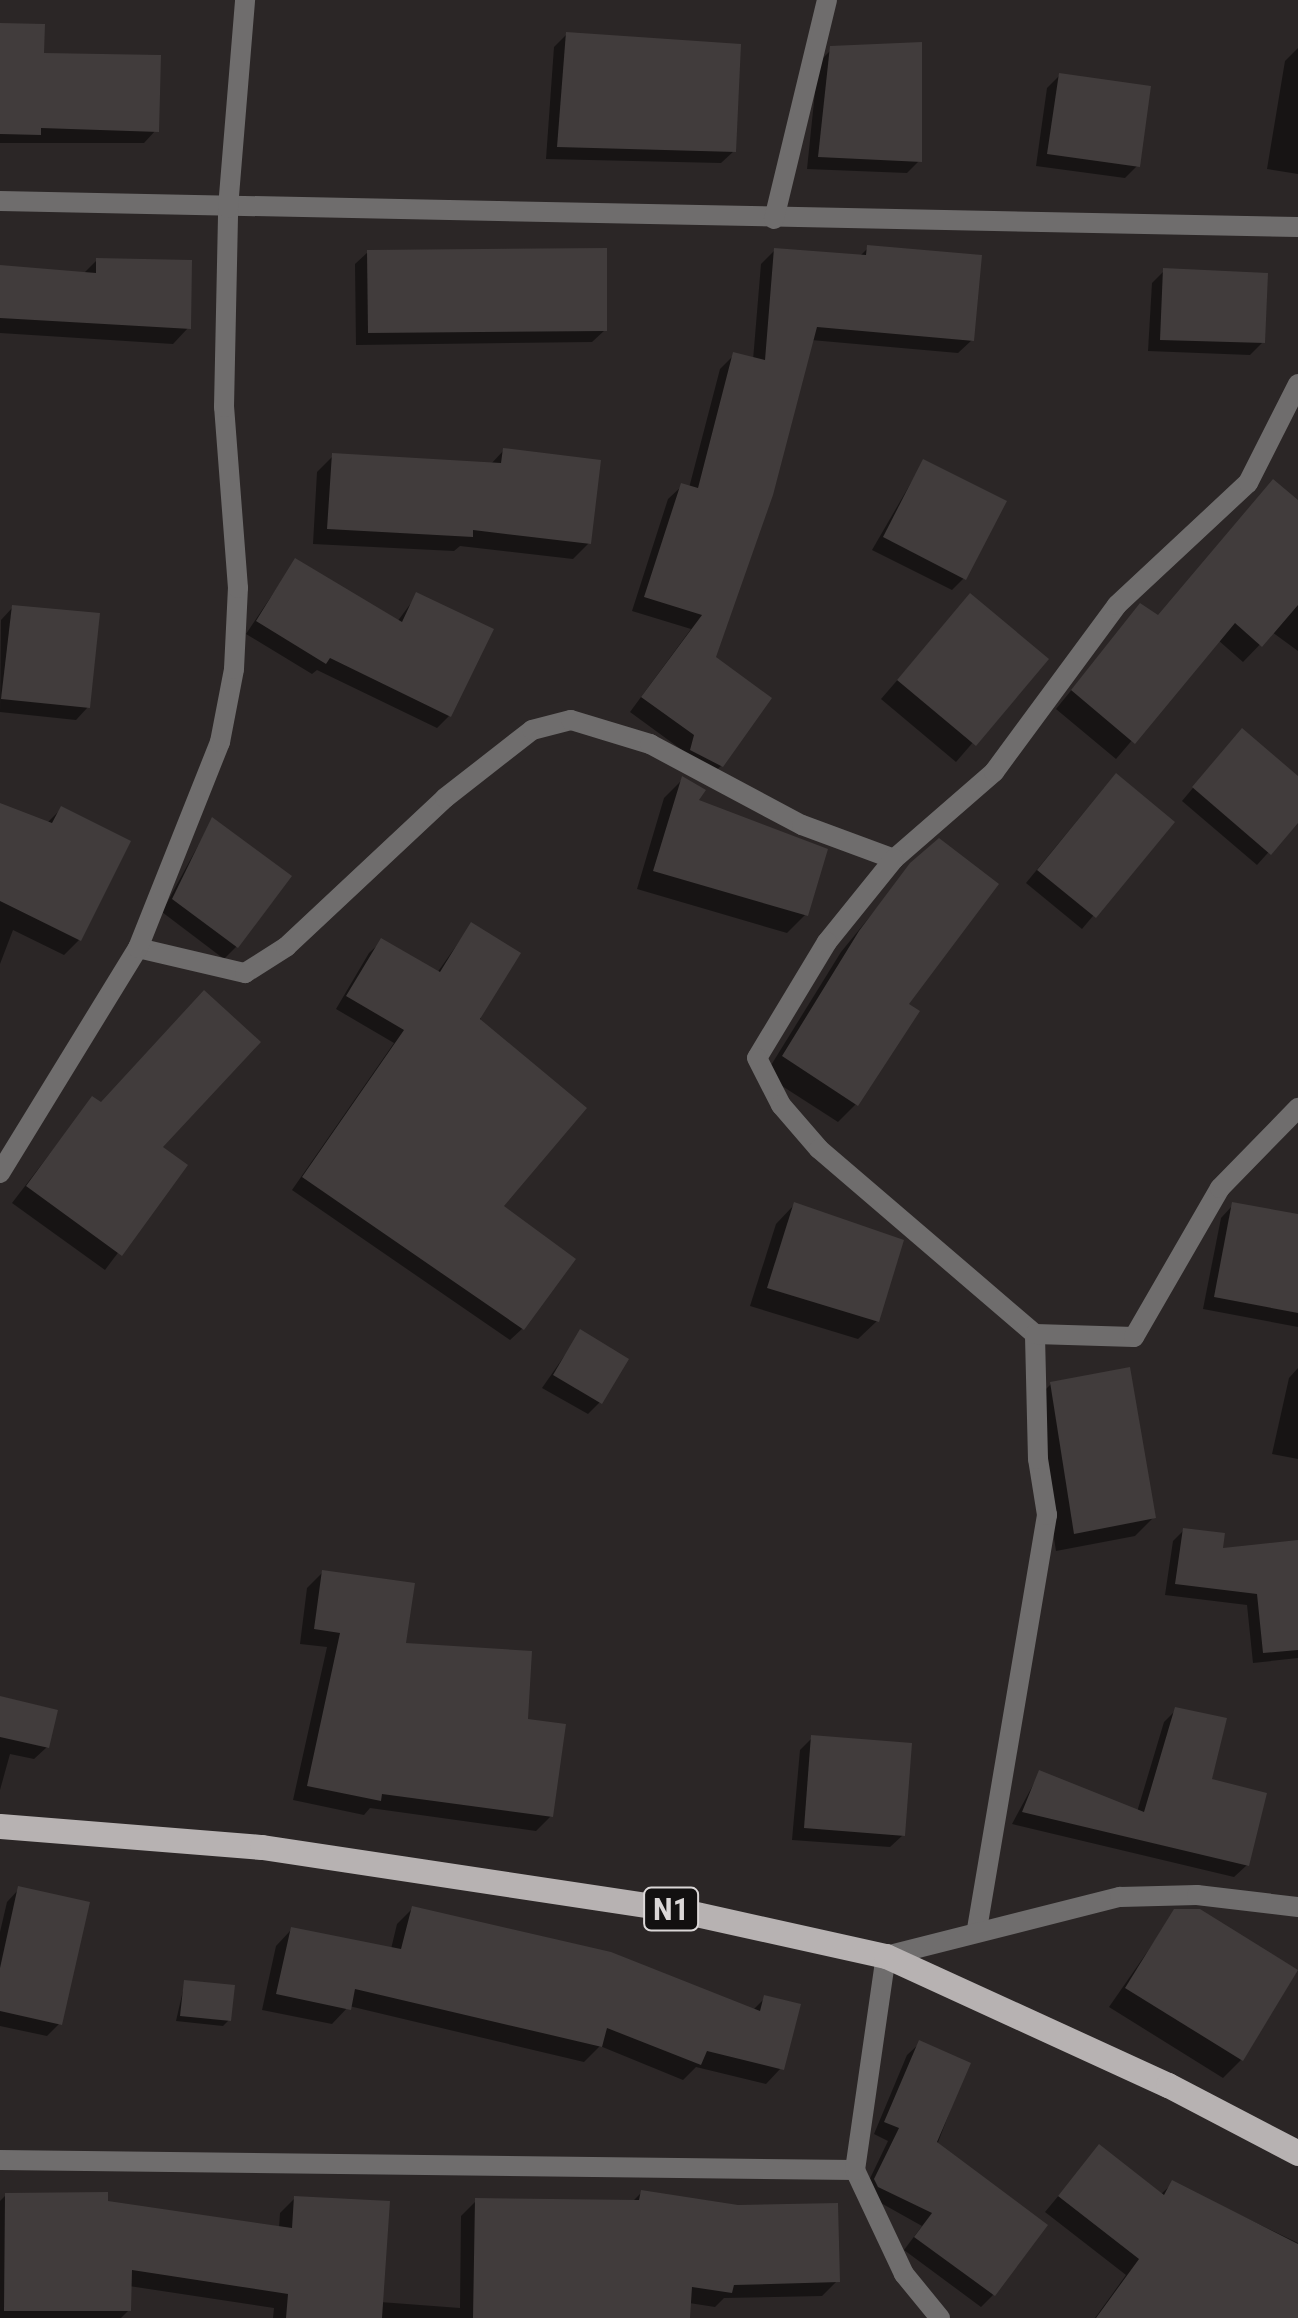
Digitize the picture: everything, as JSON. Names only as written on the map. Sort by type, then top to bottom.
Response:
[{"type":"main road","name":"N1","points":[[0,1826],[300,1853],[678,1910],[886,1956],[1298,2153]]},
{"type":"street","points":[[0,1173],[138,948],[220,742],[234,669],[238,588],[224,407],[228,208],[246,0]]},
{"type":"street","points":[[774,218],[827,0]]},
{"type":"street","points":[[0,201],[1298,227]]},
{"type":"street","points":[[1298,384],[1248,482],[1117,605],[994,772],[894,859],[827,942],[757,1058],[782,1105],[818,1149],[1035,1334],[1134,1336],[1220,1188],[1298,1108]]},
{"type":"street","points":[[138,948],[245,973],[286,947],[532,730],[572,720],[650,744],[802,824],[894,859]]},
{"type":"street","points":[[977,1929],[1047,1515],[1038,1459],[1035,1334]]},
{"type":"street","points":[[940,2318],[904,2274],[855,2170],[886,1956],[977,1929],[1120,1896],[1197,1895],[1298,1908]]},
{"type":"street","points":[[0,2160],[855,2170]]},
{"type":"building","points":[[0,23],[45,24],[44,53],[161,55],[159,132],[41,128],[41,135],[0,134]]},
{"type":"building","points":[[566,32],[741,44],[736,152],[557,147]]},
{"type":"building","points":[[922,42],[922,162],[818,157],[830,46]]},
{"type":"building","points":[[1059,73],[1151,86],[1140,167],[1047,154]]},
{"type":"building","points":[[867,245],[982,255],[974,341],[817,327],[773,495],[716,657],[772,698],[723,767],[690,750],[694,735],[641,697],[702,615],[644,597],[681,483],[698,488],[733,352],[765,360],[774,248],[866,255]]},
{"type":"building","points":[[607,248],[607,331],[368,333],[367,250]]},
{"type":"building","points":[[96,258],[192,260],[191,329],[0,318],[0,265],[96,273]]},
{"type":"building","points":[[1163,268],[1268,273],[1265,343],[1160,340]]},
{"type":"building","points":[[503,448],[601,460],[591,544],[473,530],[473,537],[327,529],[332,453],[501,463]]},
{"type":"building","points":[[923,459],[1007,501],[966,580],[883,537]]},
{"type":"building","points":[[1273,479],[1298,500],[1298,605],[1262,647],[1235,623],[1135,744],[1071,690],[1140,603],[1158,615]]},
{"type":"building","points":[[295,558],[402,622],[416,592],[494,629],[451,717],[330,658],[326,664],[256,621]]},
{"type":"building","points":[[970,593],[1049,659],[976,746],[897,680]]},
{"type":"building","points":[[12,605],[100,613],[90,708],[1,699]]},
{"type":"building","points":[[1242,728],[1298,776],[1298,823],[1271,855],[1192,787]]},
{"type":"building","points":[[1116,773],[1175,822],[1096,918],[1037,870]]},
{"type":"building","points":[[682,776],[706,790],[699,800],[828,849],[808,916],[653,871]]},
{"type":"building","points":[[0,803],[52,823],[61,806],[131,841],[81,941],[0,901]]},
{"type":"building","points":[[212,817],[292,876],[238,948],[172,899]]},
{"type":"building","points":[[939,838],[999,884],[909,1004],[920,1011],[858,1106],[782,1056],[859,931],[910,863]]},
{"type":"building","points":[[471,922],[521,953],[480,1019],[587,1108],[504,1206],[576,1259],[524,1330],[302,1177],[404,1030],[346,996],[381,938],[440,972]]},
{"type":"building","points":[[204,990],[261,1042],[163,1147],[188,1165],[122,1256],[26,1186],[92,1096],[101,1102]]},
{"type":"building","points":[[794,1202],[904,1240],[879,1322],[767,1288]]},
{"type":"building","points":[[1232,1202],[1298,1214],[1298,1313],[1214,1297]]},
{"type":"building","points":[[580,1329],[629,1359],[602,1404],[553,1375]]},
{"type":"building","points":[[1130,1367],[1156,1518],[1074,1534],[1050,1382]]},
{"type":"building","points":[[1183,1528],[1225,1533],[1223,1548],[1298,1540],[1298,1650],[1263,1653],[1257,1594],[1175,1584]]},
{"type":"building","points":[[322,1570],[415,1583],[406,1643],[532,1651],[528,1719],[566,1724],[553,1817],[382,1794],[381,1801],[307,1786],[340,1633],[314,1629]]},
{"type":"building","points":[[0,1696],[58,1710],[49,1748],[0,1737]]},
{"type":"building","points":[[1175,1707],[1227,1718],[1212,1779],[1267,1793],[1249,1866],[1022,1812],[1039,1770],[1144,1812]]},
{"type":"building","points":[[811,1735],[912,1743],[905,1836],[804,1828]]},
{"type":"building","points":[[18,1886],[90,1902],[62,2025],[0,2011],[0,1968]]},
{"type":"building","points":[[412,1906],[611,1952],[760,2011],[764,1995],[801,2004],[784,2070],[707,2051],[701,2065],[607,2028],[602,2047],[355,1989],[351,2010],[276,1994],[291,1927],[401,1949]]},
{"type":"building","points":[[1174,1909],[1200,1909],[1298,1970],[1243,2061],[1125,1988]]},
{"type":"building","points":[[184,1980],[235,1985],[231,2021],[180,2016]]},
{"type":"building","points":[[919,2040],[971,2063],[937,2142],[1048,2225],[995,2296],[914,2237],[932,2213],[878,2187],[874,2179],[899,2128],[884,2122]]},
{"type":"building","points":[[1099,2144],[1164,2195],[1172,2180],[1298,2244],[1298,2318],[1096,2318],[1139,2259],[1058,2196]]},
{"type":"building","points":[[641,2190],[738,2205],[838,2203],[840,2282],[734,2285],[732,2293],[692,2287],[690,2318],[473,2318],[475,2198],[639,2200]]},
{"type":"building","points":[[108,2192],[108,2201],[292,2228],[294,2196],[390,2201],[382,2318],[286,2318],[288,2294],[132,2270],[131,2311],[4,2311],[5,2193]]}]
